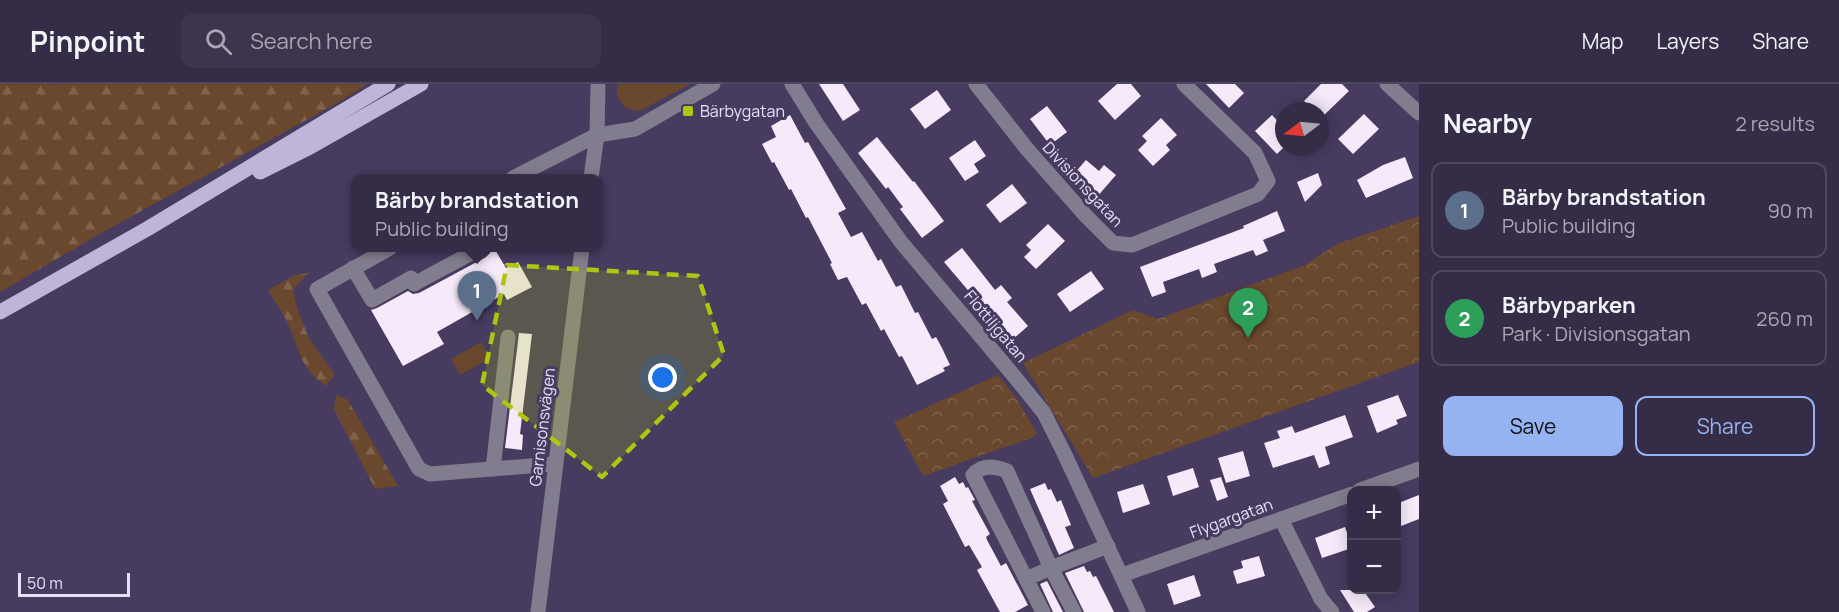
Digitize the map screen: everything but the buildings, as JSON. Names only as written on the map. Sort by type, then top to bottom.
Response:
[{"type":"main road","points":[[0,312],[147,229],[388,84]]},
{"type":"main road","points":[[147,229],[310,147],[421,84]]},
{"type":"street","points":[[592,174],[597,135],[598,84]]},
{"type":"street","points":[[521,174],[597,135],[635,129],[712,84]]},
{"type":"street","name":"Flottiljgatan","points":[[792,84],[816,123],[901,242],[1044,414],[1138,612]]},
{"type":"street","name":"Divisionsgatan","points":[[976,84],[1027,149],[1086,216],[1113,243],[1131,245],[1258,194],[1268,181],[1255,153],[1184,84]]},
{"type":"street","points":[[1387,84],[1419,113]]},
{"type":"street","points":[[383,252],[317,289],[418,469],[430,474],[555,464]]},
{"type":"street","points":[[353,268],[372,300],[411,278],[414,284],[474,252]]},
{"type":"street","name":"Garnisonsvägen","points":[[538,612],[582,252]]},
{"type":"street","points":[[493,469],[508,337]]},
{"type":"street","points":[[1043,612],[973,475],[978,469],[994,466],[1006,471],[1074,612]]},
{"type":"street","points":[[1371,486],[1419,469]]},
{"type":"street","name":"Flygargatan","points":[[1122,575],[1347,496]]},
{"type":"street","points":[[1281,519],[1321,599],[1332,612]]},
{"type":"street","points":[[1026,579],[1108,546]]},
{"type":"highlighted area","points":[[507,265],[698,276],[724,355],[602,477],[482,385]]},
{"type":"green space","points":[[0,84],[47,84],[48,87],[49,84],[368,84],[0,292]]},
{"type":"green space","points":[[617,84],[690,84],[640,111],[626,108],[617,95]]},
{"type":"green space","points":[[1419,216],[1419,362],[1093,478],[1023,363],[1133,310],[1158,319],[1305,265],[1337,244]]},
{"type":"green space","points":[[309,273],[293,289],[297,308],[309,338],[335,375],[326,386],[304,363],[290,328],[268,290],[295,275]]},
{"type":"green space","points":[[481,342],[490,358],[460,375],[451,359]]},
{"type":"green space","points":[[998,375],[1017,399],[1037,433],[1034,437],[923,476],[894,422]]},
{"type":"green space","points":[[336,395],[348,400],[398,486],[375,489],[334,409]]},
{"type":"place","name":"Bärbygatan","points":[[688,111]]},
{"type":"place","name":"Bärby brandstation","points":[[477,321]]},
{"type":"place","name":"Bärbyparken","points":[[1248,338]]}]
